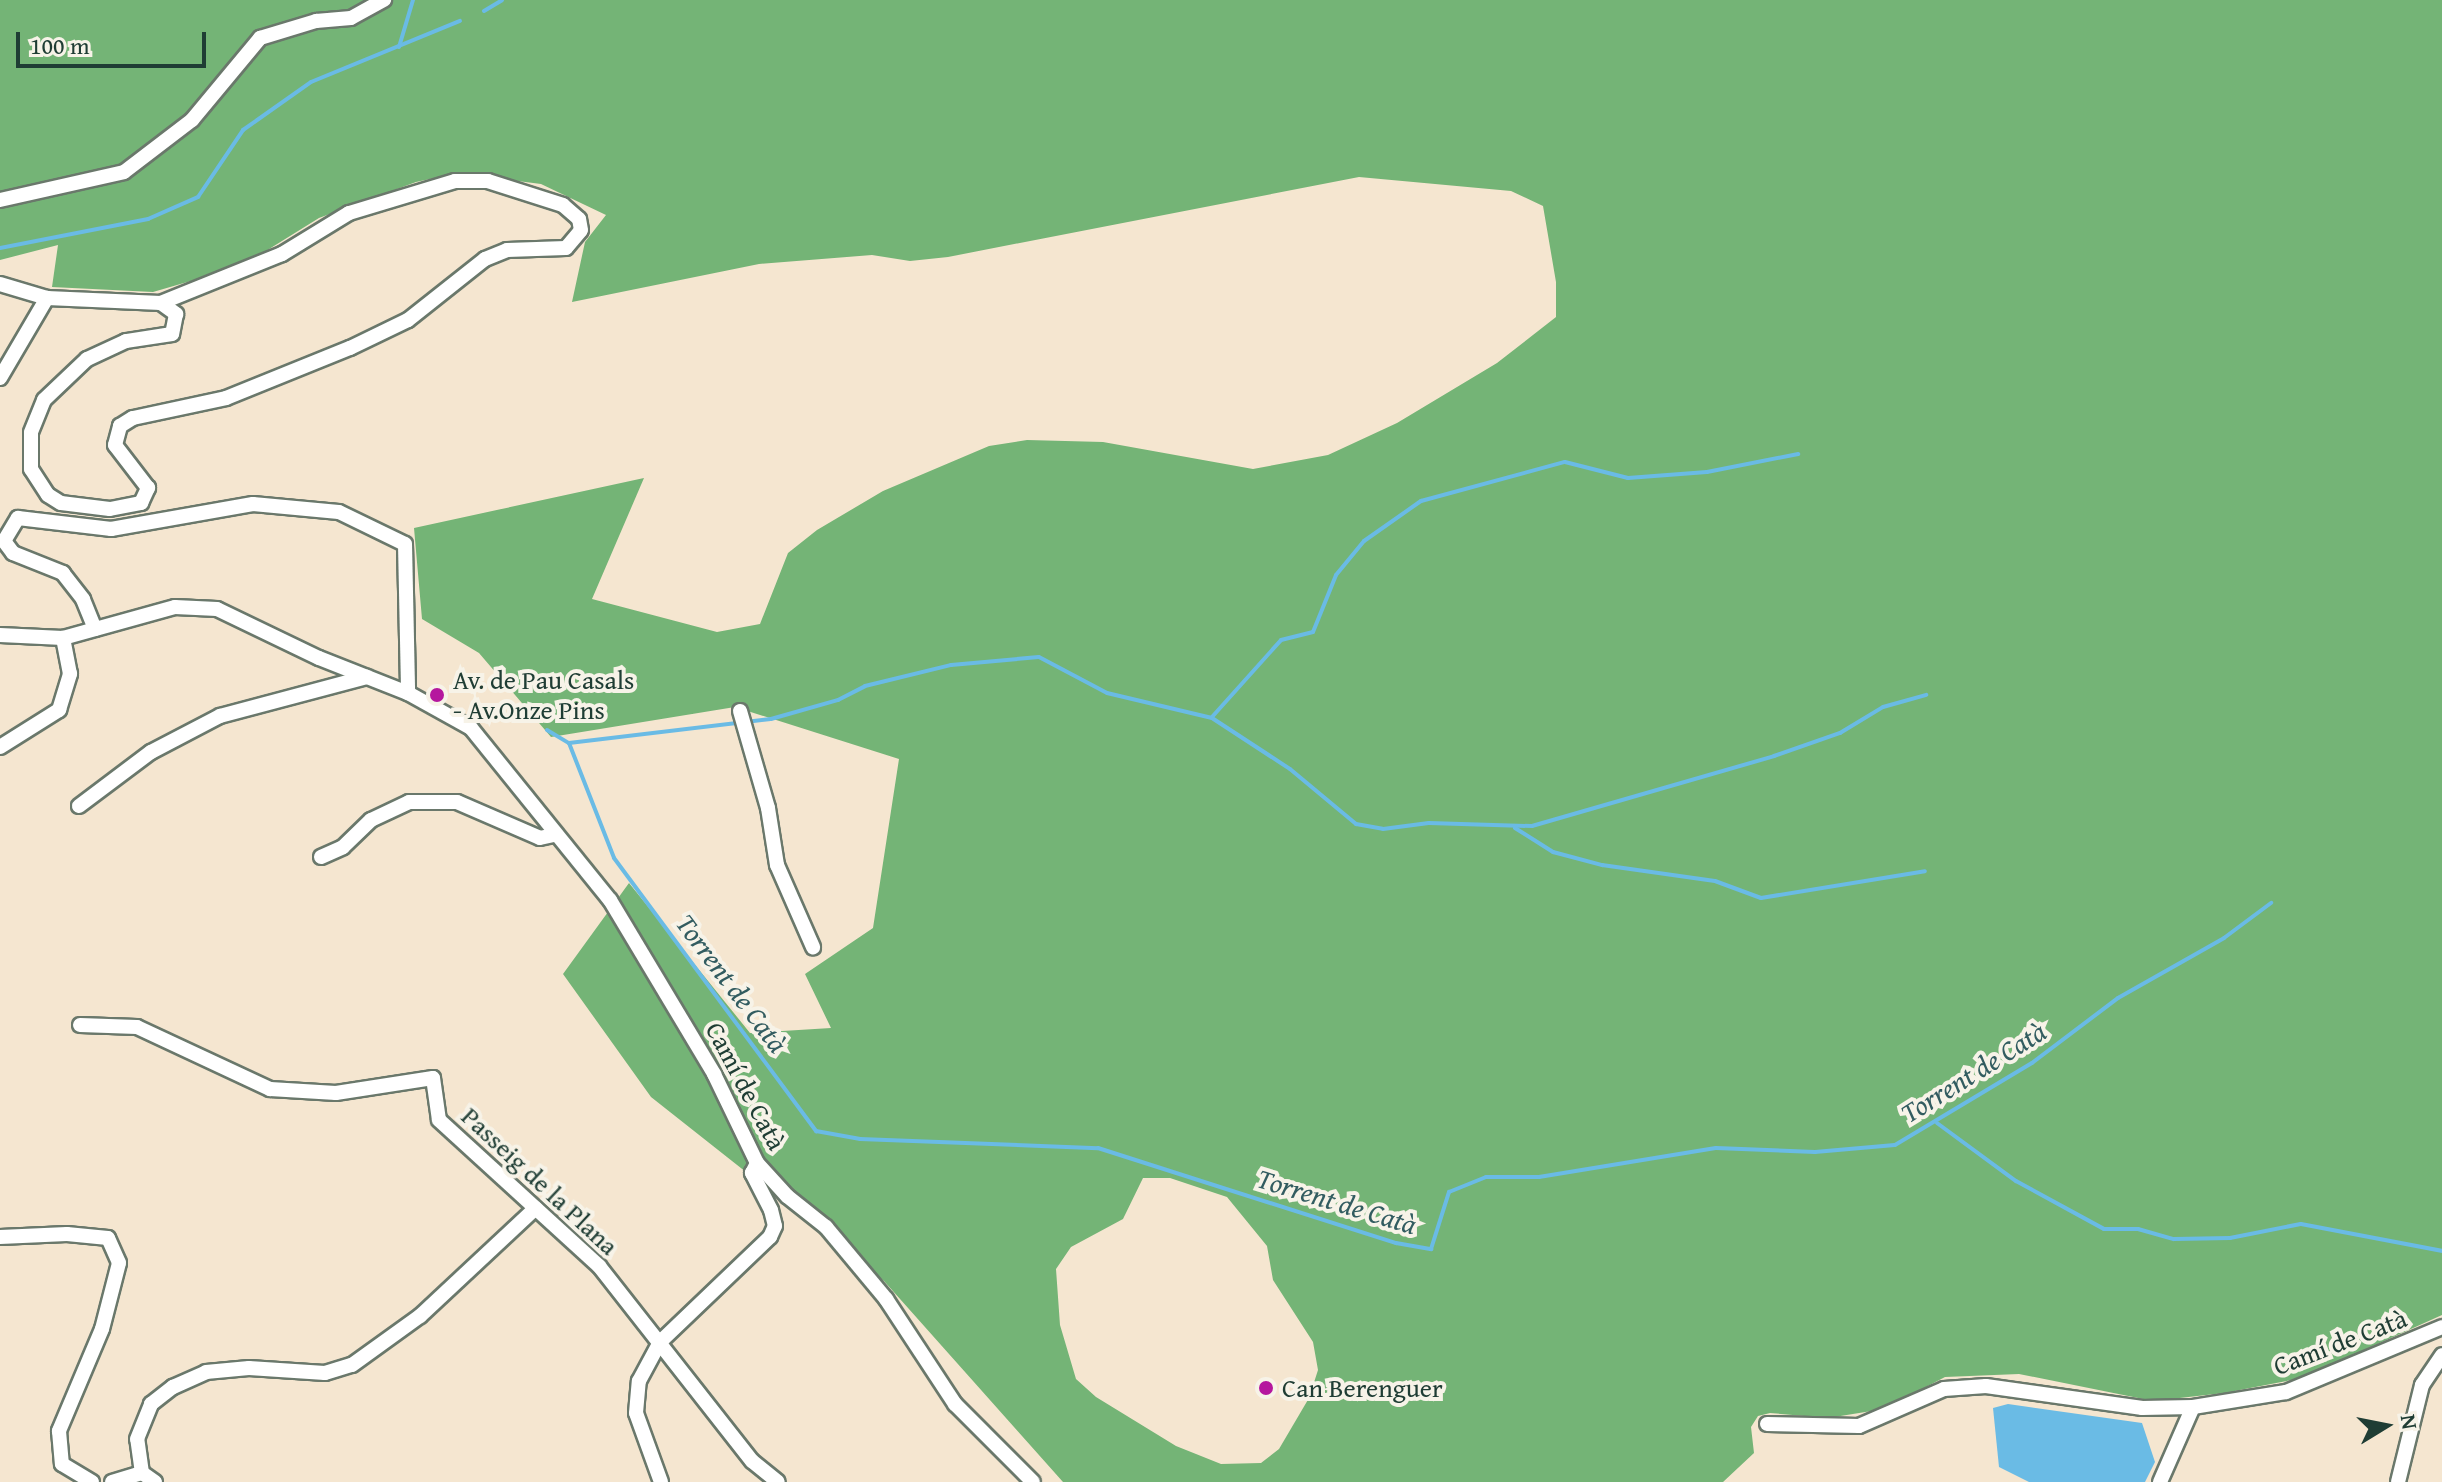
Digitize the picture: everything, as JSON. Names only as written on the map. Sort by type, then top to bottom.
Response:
[{"type":"street","points":[[0,200],[124,172],[192,120],[260,38],[316,21],[351,18],[384,0]]},
{"type":"street","points":[[0,284],[47,298],[161,303],[282,254],[349,213],[455,181],[503,186],[563,205],[579,219],[581,230],[566,248],[507,250],[485,259],[408,320],[350,348],[226,398],[133,418],[120,426],[115,445],[146,480],[148,488],[141,503],[110,509],[61,503],[37,483],[31,469],[31,433],[44,400],[87,359],[107,348],[172,334],[176,314],[161,303]]},
{"type":"street","points":[[0,378],[47,298]]},
{"type":"street","points":[[0,635],[63,638],[175,607],[217,609],[408,693],[405,544],[339,512],[286,505],[253,504],[111,529],[18,518],[4,541],[13,553],[63,573],[83,599],[95,629]]},
{"type":"street","points":[[0,747],[59,710],[70,674],[63,638]]},
{"type":"street","points":[[79,806],[151,752],[220,716],[367,677]]},
{"type":"street","name":"Camí de Catà","points":[[408,693],[471,728],[553,835],[610,900],[714,1074],[757,1163],[787,1196],[826,1227],[886,1299],[955,1404],[1033,1482]]},
{"type":"street","points":[[740,711],[768,808],[777,865],[813,947]]},
{"type":"street","points":[[321,857],[343,847],[371,820],[409,802],[457,802],[540,838],[553,835]]},
{"type":"street","name":"Passeig de la Plana","points":[[80,1025],[137,1027],[270,1089],[336,1093],[433,1078],[439,1120],[599,1266],[752,1461],[778,1482]]},
{"type":"street","points":[[661,1482],[636,1413],[639,1381],[660,1342],[770,1237],[775,1226],[755,1188],[752,1173],[757,1163]]},
{"type":"street","points":[[155,1482],[142,1473],[137,1453],[140,1425],[151,1404],[173,1387],[206,1372],[249,1368],[325,1373],[352,1365],[420,1316],[536,1208]]},
{"type":"street","points":[[0,1237],[67,1234],[108,1238],[119,1263],[102,1329],[59,1431],[62,1464],[92,1482]]},
{"type":"street","name":"Camí de Catà","points":[[1767,1424],[1859,1426],[1944,1389],[1986,1386],[2142,1408],[2193,1407],[2286,1392],[2442,1327]]},
{"type":"street","name":"Camí de Catà","points":[[2398,1482],[2422,1385],[2442,1355]]},
{"type":"street","points":[[2160,1482],[2193,1407]]},
{"type":"street","points":[[112,1482],[142,1473]]},
{"type":"green space","points":[[0,0],[2442,0],[2442,1315],[2302,1378],[2224,1393],[2153,1401],[2019,1374],[1945,1377],[1884,1409],[1828,1418],[1770,1413],[1758,1416],[1751,1427],[1754,1453],[1723,1482],[1063,1482],[884,1281],[651,1097],[563,974],[629,883],[750,1033],[831,1028],[805,974],[873,928],[899,759],[735,707],[551,737],[479,653],[422,619],[414,528],[644,478],[592,599],[717,632],[760,624],[788,553],[817,530],[883,491],[989,446],[1027,440],[1103,442],[1253,469],[1328,455],[1397,423],[1497,363],[1556,317],[1556,282],[1543,206],[1511,191],[1359,177],[948,257],[910,261],[872,255],[759,264],[572,302],[585,242],[606,215],[541,184],[458,173],[416,182],[319,218],[253,259],[153,292],[52,287],[58,245],[0,260]],"holes":[[[1143,1178],[1170,1178],[1227,1197],[1267,1246],[1273,1280],[1313,1342],[1318,1370],[1309,1398],[1279,1449],[1261,1463],[1221,1464],[1176,1446],[1096,1397],[1076,1379],[1060,1325],[1056,1269],[1071,1247],[1123,1219]]]},
{"type":"water","points":[[2008,1404],[2142,1423],[2155,1462],[2145,1482],[2029,1482],[1999,1467],[1993,1408]]},
{"type":"waterway","points":[[399,47],[413,0]]},
{"type":"waterway","points":[[484,11],[502,0]]},
{"type":"waterway","points":[[0,248],[148,219],[198,197],[243,130],[311,82],[460,21]]},
{"type":"waterway","points":[[1212,717],[1281,640],[1313,632],[1336,575],[1364,541],[1421,501],[1565,462],[1628,478],[1707,472],[1798,454]]},
{"type":"waterway","points":[[569,743],[771,719],[838,700],[865,686],[951,665],[1039,657],[1107,693],[1212,718],[1290,769],[1356,824],[1383,829],[1429,823],[1532,826],[1774,756],[1840,733],[1883,707],[1926,695]]},
{"type":"waterway","name":"Torrent de Catà","points":[[547,730],[569,743],[614,858],[816,1131],[860,1139],[1098,1148],[1396,1243],[1431,1249],[1449,1192],[1486,1177],[1539,1177],[1716,1148],[1815,1152],[1895,1145],[2032,1063],[2118,998],[2224,938],[2271,903]]},
{"type":"waterway","points":[[1515,828],[1553,852],[1602,865],[1715,881],[1761,898],[1925,871]]},
{"type":"waterway","points":[[1937,1123],[2016,1181],[2104,1229],[2138,1229],[2174,1239],[2230,1238],[2301,1224],[2442,1251]]},
{"type":"place","name":"Av. de Pau Casals - Av.Onze Pins","points":[[437,695]]},
{"type":"place","name":"Can Berenguer","points":[[1266,1388]]}]
